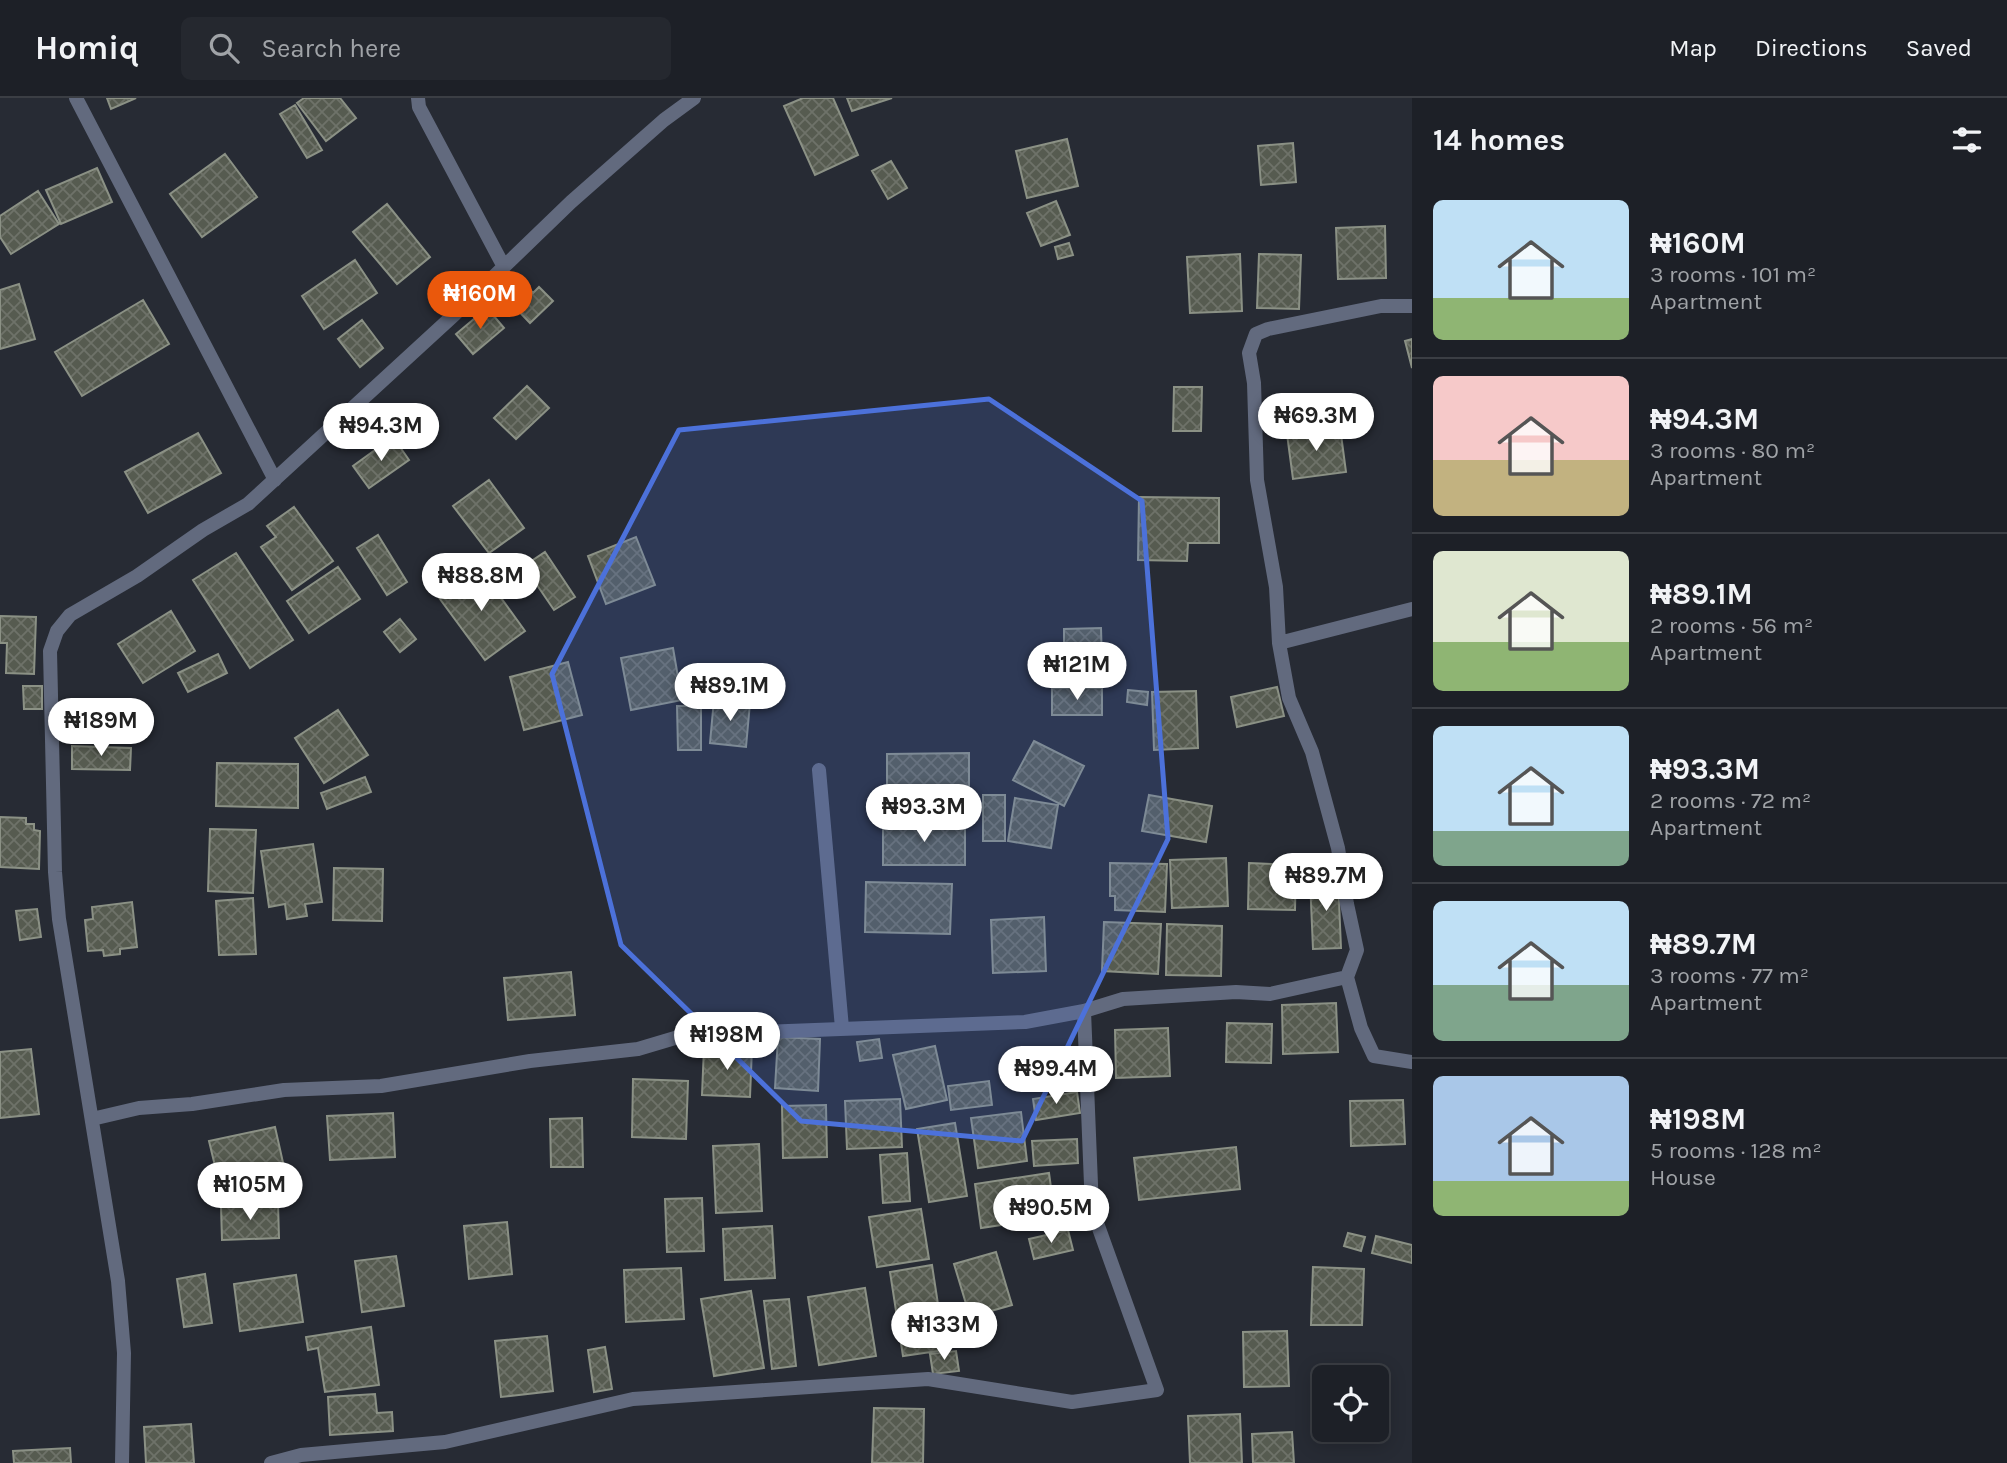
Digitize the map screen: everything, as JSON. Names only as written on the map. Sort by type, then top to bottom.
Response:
[{"type":"street","points":[[76,98],[275,480]]},
{"type":"street","points":[[418,98],[419,107],[505,267]]},
{"type":"street","points":[[122,1463],[123,1341],[118,1281],[59,919],[55,872],[50,651],[57,631],[70,615],[138,576],[203,530],[248,504],[505,267],[571,202],[664,120],[694,98]]},
{"type":"street","points":[[1412,306],[1381,306],[1268,329],[1256,334],[1249,354],[1254,383],[1257,480],[1276,587],[1279,643],[1289,698],[1312,752],[1338,848],[1357,950],[1347,977],[1361,1028],[1374,1056],[1412,1062]]},
{"type":"street","points":[[1279,643],[1412,609]]},
{"type":"street","points":[[820,769],[842,1028]]},
{"type":"street","points":[[92,1119],[139,1108],[192,1104],[284,1090],[381,1086],[530,1061],[638,1049],[685,1035],[1026,1022],[1084,1011],[1123,999],[1236,992],[1270,994],[1347,977]]},
{"type":"street","points":[[271,1463],[301,1455],[445,1442],[634,1399],[658,1397],[928,1379],[1072,1402],[1157,1390],[1092,1209],[1084,1011]]},
{"type":"highlighted area","points":[[989,399],[1142,501],[1168,839],[1022,1141],[801,1121],[621,945],[552,674],[679,430]]},
{"type":"building","points":[[107,98],[136,98],[111,109]]},
{"type":"building","points":[[304,98],[340,98],[356,118],[326,141],[297,103]]},
{"type":"building","points":[[803,98],[833,98],[858,155],[815,175],[784,106]]},
{"type":"building","points":[[847,98],[892,98],[852,111]]},
{"type":"building","points":[[295,105],[322,150],[307,158],[280,114]]},
{"type":"building","points":[[1067,139],[1078,186],[1027,198],[1016,151]]},
{"type":"building","points":[[1293,143],[1296,182],[1261,185],[1258,146]]},
{"type":"building","points":[[225,154],[257,197],[202,237],[170,194]]},
{"type":"building","points":[[891,161],[907,188],[888,199],[872,171]]},
{"type":"building","points":[[97,168],[112,202],[61,224],[46,190]]},
{"type":"building","points":[[38,191],[59,224],[11,254],[0,237],[0,216]]},
{"type":"building","points":[[1056,201],[1070,235],[1041,246],[1027,213]]},
{"type":"building","points":[[387,204],[430,257],[397,284],[353,232]]},
{"type":"building","points":[[1385,226],[1386,278],[1338,279],[1336,228]]},
{"type":"building","points":[[1069,243],[1073,255],[1058,259],[1055,247]]},
{"type":"building","points":[[1240,254],[1242,311],[1190,313],[1187,257]]},
{"type":"building","points":[[1259,254],[1301,255],[1299,309],[1257,308]]},
{"type":"building","points":[[355,260],[377,293],[324,329],[302,296]]},
{"type":"building","points":[[19,284],[35,339],[0,349],[0,290]]},
{"type":"building","points":[[526,285],[533,293],[539,287],[553,301],[530,323],[509,301]]},
{"type":"building","points":[[143,300],[169,344],[82,396],[55,352]]},
{"type":"building","points":[[487,308],[504,328],[473,354],[456,334]]},
{"type":"building","points":[[362,320],[383,348],[360,367],[338,339]]},
{"type":"building","points":[[1412,339],[1412,368],[1405,341]]},
{"type":"building","points":[[527,386],[549,408],[516,439],[494,418]]},
{"type":"building","points":[[1174,387],[1202,387],[1201,431],[1173,431]]},
{"type":"building","points":[[1340,427],[1346,472],[1293,479],[1287,434]]},
{"type":"building","points":[[198,433],[221,473],[148,513],[125,472]]},
{"type":"building","points":[[393,437],[409,460],[369,488],[353,466]]},
{"type":"building","points":[[489,480],[524,528],[489,553],[453,506]]},
{"type":"building","points":[[1139,497],[1219,498],[1219,543],[1188,543],[1187,561],[1138,560]]},
{"type":"building","points":[[294,507],[333,561],[292,590],[261,547],[276,537],[267,526]]},
{"type":"building","points":[[378,535],[407,582],[387,595],[357,548]]},
{"type":"building","points":[[636,537],[655,585],[606,604],[588,556]]},
{"type":"building","points":[[545,552],[575,597],[554,610],[524,566]]},
{"type":"building","points":[[236,553],[293,640],[250,668],[193,580]]},
{"type":"building","points":[[478,566],[525,631],[485,660],[437,595]]},
{"type":"building","points":[[338,567],[360,599],[309,633],[287,601]]},
{"type":"building","points":[[171,611],[195,651],[143,683],[118,644]]},
{"type":"building","points":[[0,616],[36,617],[34,674],[6,673],[7,643],[0,643]]},
{"type":"building","points":[[400,619],[416,639],[400,652],[384,632]]},
{"type":"building","points":[[1101,628],[1102,662],[1064,663],[1064,629]]},
{"type":"building","points":[[673,648],[682,700],[631,710],[621,658]]},
{"type":"building","points":[[218,654],[227,673],[188,692],[178,673]]},
{"type":"building","points":[[568,662],[582,715],[524,730],[510,677]]},
{"type":"building","points":[[23,686],[42,686],[42,709],[24,709]]},
{"type":"building","points":[[1277,687],[1284,716],[1237,727],[1231,697]]},
{"type":"building","points":[[1052,688],[1102,688],[1102,715],[1052,715]]},
{"type":"building","points":[[1128,690],[1148,692],[1147,705],[1127,702]]},
{"type":"building","points":[[1196,691],[1198,748],[1154,750],[1152,692]]},
{"type":"building","points":[[714,699],[750,703],[746,747],[710,743]]},
{"type":"building","points":[[677,706],[701,706],[701,750],[678,750]]},
{"type":"building","points":[[338,710],[368,755],[324,783],[295,738]]},
{"type":"building","points":[[1034,741],[1084,766],[1064,806],[1013,780]]},
{"type":"building","points":[[72,746],[131,748],[130,770],[72,769]]},
{"type":"building","points":[[969,753],[969,804],[887,806],[887,754]]},
{"type":"building","points":[[217,763],[298,764],[298,808],[216,806]]},
{"type":"building","points":[[365,777],[371,792],[327,809],[321,793]]},
{"type":"building","points":[[983,795],[1005,795],[1005,841],[983,841]]},
{"type":"building","points":[[1149,795],[1212,806],[1206,842],[1142,831]]},
{"type":"building","points":[[1015,798],[1058,805],[1051,848],[1008,841]]},
{"type":"building","points":[[0,817],[26,818],[26,824],[34,824],[34,830],[40,831],[39,869],[0,867]]},
{"type":"building","points":[[883,822],[965,822],[965,865],[883,865]]},
{"type":"building","points":[[210,829],[256,830],[253,893],[208,891]]},
{"type":"building","points":[[313,844],[322,902],[305,904],[307,916],[287,919],[285,904],[269,907],[261,851]]},
{"type":"building","points":[[1226,858],[1228,906],[1172,908],[1170,860]]},
{"type":"building","points":[[1110,863],[1167,864],[1165,912],[1115,910],[1115,896],[1110,896]]},
{"type":"building","points":[[1249,863],[1296,865],[1295,910],[1248,909]]},
{"type":"building","points":[[334,868],[383,869],[382,921],[333,920]]},
{"type":"building","points":[[1338,878],[1341,948],[1313,949],[1310,879]]},
{"type":"building","points":[[866,882],[952,884],[950,934],[865,932]]},
{"type":"building","points":[[253,898],[256,954],[219,955],[216,901]]},
{"type":"building","points":[[132,902],[137,947],[120,949],[120,954],[104,956],[103,950],[88,951],[85,920],[93,919],[92,907]]},
{"type":"building","points":[[37,909],[41,937],[20,940],[16,911]]},
{"type":"building","points":[[1044,917],[1046,971],[993,973],[991,920]]},
{"type":"building","points":[[1104,922],[1161,924],[1158,974],[1102,971]]},
{"type":"building","points":[[1167,924],[1222,926],[1221,976],[1166,975]]},
{"type":"building","points":[[571,972],[575,1015],[508,1020],[504,978]]},
{"type":"building","points":[[1336,1003],[1338,1052],[1283,1054],[1282,1005]]},
{"type":"building","points":[[1227,1023],[1272,1024],[1271,1063],[1226,1062]]},
{"type":"building","points":[[1168,1028],[1170,1076],[1116,1078],[1115,1030]]},
{"type":"building","points":[[778,1037],[820,1039],[818,1091],[775,1088]]},
{"type":"building","points":[[879,1039],[882,1058],[860,1061],[857,1042]]},
{"type":"building","points":[[935,1046],[947,1100],[906,1109],[893,1055]]},
{"type":"building","points":[[704,1047],[752,1048],[750,1097],[702,1095]]},
{"type":"building","points":[[31,1049],[39,1114],[0,1118],[0,1052]]},
{"type":"building","points":[[633,1079],[688,1081],[686,1139],[632,1137]]},
{"type":"building","points":[[989,1081],[992,1105],[951,1110],[948,1086]]},
{"type":"building","points":[[1077,1092],[1080,1113],[1036,1120],[1033,1099]]},
{"type":"building","points":[[900,1099],[902,1147],[847,1149],[845,1101]]},
{"type":"building","points":[[1403,1100],[1405,1144],[1351,1146],[1350,1101]]},
{"type":"building","points":[[826,1105],[827,1157],[783,1158],[782,1106]]},
{"type":"building","points":[[1021,1112],[1027,1161],[978,1168],[971,1118]]},
{"type":"building","points":[[393,1113],[395,1157],[330,1160],[327,1116]]},
{"type":"building","points":[[582,1118],[583,1167],[551,1167],[550,1119]]},
{"type":"building","points":[[955,1123],[967,1196],[929,1202],[917,1129]]},
{"type":"building","points":[[275,1127],[286,1176],[221,1191],[209,1141]]},
{"type":"building","points":[[1077,1139],[1078,1163],[1034,1166],[1032,1141]]},
{"type":"building","points":[[759,1144],[762,1211],[716,1213],[713,1146]]},
{"type":"building","points":[[1236,1147],[1240,1189],[1139,1200],[1134,1158]]},
{"type":"building","points":[[907,1153],[910,1201],[883,1203],[880,1155]]},
{"type":"building","points":[[1049,1173],[1055,1217],[981,1228],[975,1184]]},
{"type":"building","points":[[702,1198],[704,1251],[667,1252],[665,1199]]},
{"type":"building","points":[[278,1203],[279,1238],[222,1240],[221,1206]]},
{"type":"building","points":[[921,1209],[929,1259],[877,1267],[869,1217]]},
{"type":"building","points":[[507,1222],[512,1274],[469,1279],[464,1226]]},
{"type":"building","points":[[772,1226],[775,1278],[725,1280],[723,1229]]},
{"type":"building","points":[[1068,1230],[1073,1250],[1034,1259],[1029,1239]]},
{"type":"building","points":[[1348,1233],[1365,1237],[1361,1251],[1344,1246]]},
{"type":"building","points":[[1376,1236],[1412,1245],[1412,1263],[1372,1253]]},
{"type":"building","points":[[996,1252],[1012,1305],[970,1317],[954,1264]]},
{"type":"building","points":[[396,1256],[404,1306],[362,1312],[355,1261]]},
{"type":"building","points":[[932,1265],[945,1350],[903,1356],[890,1272]]},
{"type":"building","points":[[1313,1267],[1364,1269],[1362,1325],[1311,1325]]},
{"type":"building","points":[[681,1268],[684,1319],[626,1322],[624,1270]]},
{"type":"building","points":[[205,1274],[212,1323],[184,1327],[177,1279]]},
{"type":"building","points":[[296,1275],[303,1322],[240,1331],[234,1284]]},
{"type":"building","points":[[865,1288],[876,1356],[819,1365],[808,1297]]},
{"type":"building","points":[[751,1291],[764,1368],[714,1376],[701,1299]]},
{"type":"building","points":[[789,1299],[796,1366],[772,1369],[764,1301]]},
{"type":"building","points":[[371,1327],[379,1385],[325,1392],[318,1348],[308,1350],[306,1337]]},
{"type":"building","points":[[1287,1331],[1289,1386],[1244,1387],[1243,1332]]},
{"type":"building","points":[[547,1336],[553,1391],[501,1397],[495,1341]]},
{"type":"building","points":[[605,1347],[612,1389],[594,1392],[588,1350]]},
{"type":"building","points":[[956,1351],[959,1371],[933,1374],[930,1354]]},
{"type":"building","points":[[375,1394],[377,1413],[392,1412],[393,1431],[330,1435],[328,1397]]},
{"type":"building","points":[[874,1408],[924,1409],[923,1463],[872,1463]]},
{"type":"building","points":[[1240,1414],[1242,1463],[1190,1463],[1188,1416]]},
{"type":"building","points":[[191,1424],[194,1463],[146,1463],[144,1427]]},
{"type":"building","points":[[1292,1432],[1294,1463],[1253,1463],[1252,1434]]},
{"type":"building","points":[[70,1448],[71,1463],[14,1463],[13,1451]]}]
